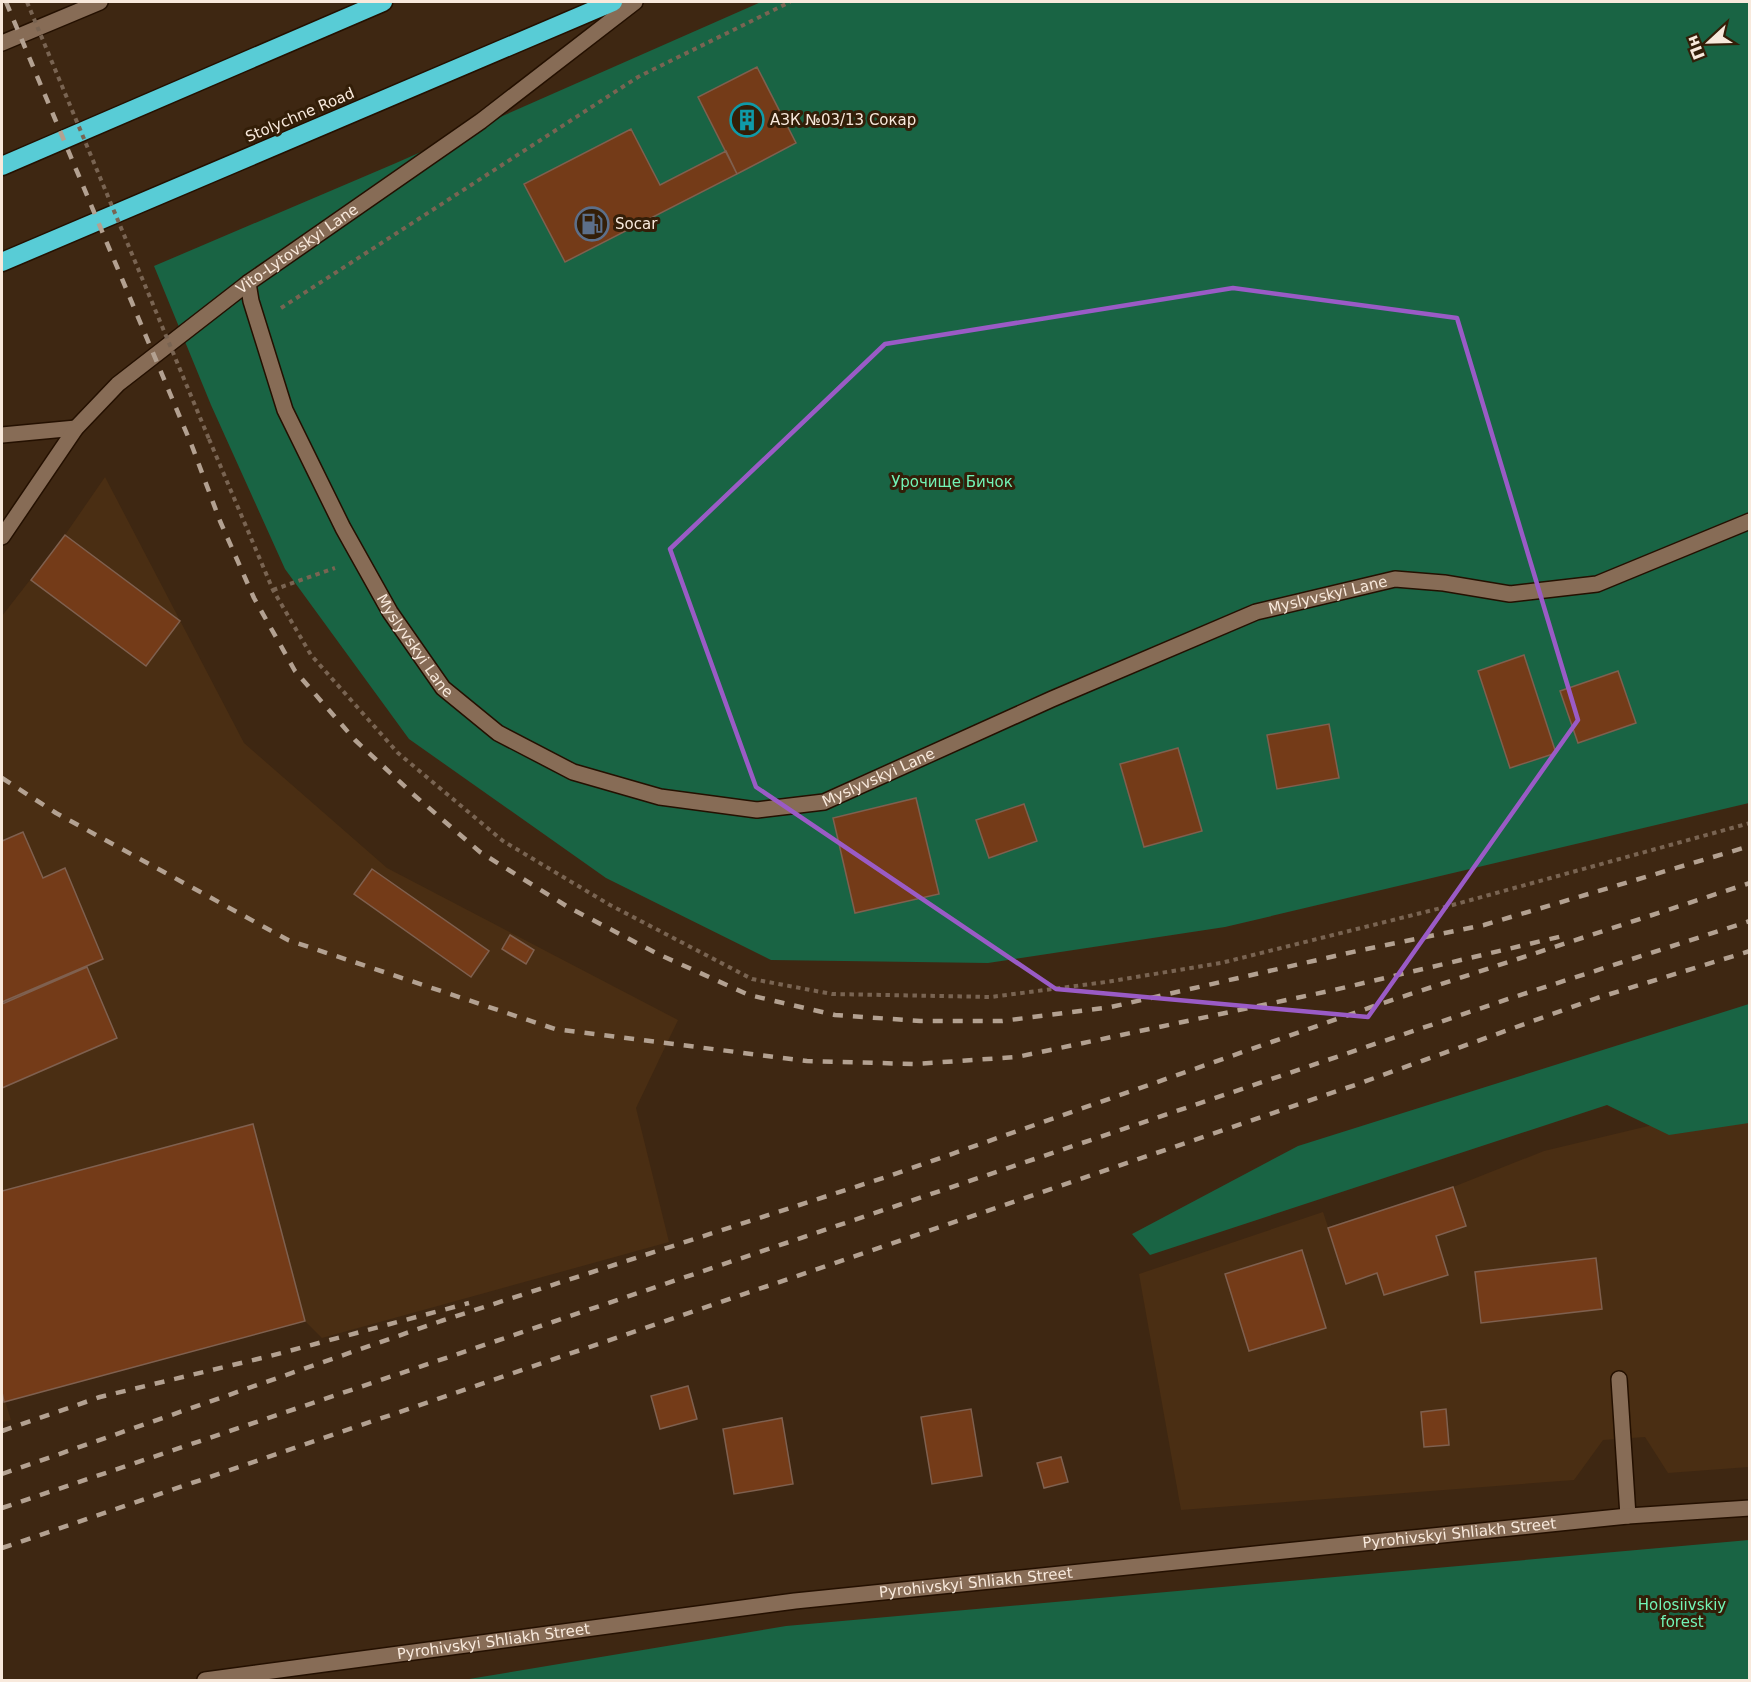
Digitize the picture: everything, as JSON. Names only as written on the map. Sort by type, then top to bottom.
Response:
[{"type":"highway","points":[[2,166],[383,2]]},
{"type":"highway","name":"Stolychne Road","points":[[2,261],[613,2]]},
{"type":"street","points":[[2,43],[100,2]]},
{"type":"street","name":"Vito-Lytovskyi Lane","points":[[2,537],[76,428],[118,384],[248,283],[481,121],[635,2]]},
{"type":"street","name":"Myslyvskyi Lane","points":[[248,283],[258,324],[285,410],[343,528],[390,612],[443,688],[498,733],[573,772],[660,797],[757,810],[824,802],[1052,699],[1256,612],[1395,579],[1444,583],[1510,594],[1597,584],[1749,521]]},
{"type":"street","points":[[2,435],[76,428]]},
{"type":"street","points":[[1619,1379],[1628,1516]]},
{"type":"street","name":"Pyrohivskyi Shliakh Street","points":[[205,1680],[795,1601],[1628,1516],[1749,1508]]},
{"type":"path","points":[[27,2],[273,590],[311,655],[398,753],[503,841],[609,905],[752,979],[832,994],[991,997],[1106,982],[1221,963],[1449,906],[1749,823]]},
{"type":"path","points":[[258,324],[638,77],[790,2]]},
{"type":"path","points":[[273,590],[361,559]]},
{"type":"highlighted area","points":[[1233,288],[1457,318],[1578,720],[1368,1017],[1056,989],[756,787],[670,549],[885,344]]},
{"type":"shaded area","points":[[105,477],[244,743],[387,868],[678,1020],[636,1108],[669,1242],[322,1338],[305,1321],[5,1401],[11,1420],[2,1422],[2,616],[65,535]]},
{"type":"shaded area","points":[[1749,1102],[1749,1467],[1668,1473],[1645,1437],[1603,1440],[1574,1480],[1181,1510],[1139,1274],[1323,1212],[1328,1227],[1453,1187],[1544,1151]]},
{"type":"green space","name":"Урочище Бичок","points":[[761,2],[1749,2],[1749,803],[1225,927],[988,963],[771,960],[606,878],[409,739],[285,569],[211,405],[154,266],[396,163]]},
{"type":"green space","points":[[1749,1004],[1749,1123],[1669,1135],[1607,1105],[1150,1255],[1132,1234],[1298,1146]]},
{"type":"green space","name":"Holosiivskiy forest","points":[[1749,1540],[1749,1680],[463,1680],[786,1626]]},
{"type":"building","name":"АЗК №03/13 Сокар","points":[[757,67],[796,143],[737,174],[698,97]]},
{"type":"building","name":"Socar","points":[[631,129],[660,185],[726,151],[737,174],[565,262],[524,184]]},
{"type":"building","points":[[65,535],[180,621],[146,666],[31,580]]},
{"type":"building","points":[[1524,655],[1556,753],[1510,768],[1478,671]]},
{"type":"building","points":[[1618,671],[1636,723],[1578,743],[1560,691]]},
{"type":"building","points":[[1329,724],[1339,778],[1277,789],[1267,735]]},
{"type":"building","points":[[1178,748],[1202,831],[1144,847],[1120,764]]},
{"type":"building","points":[[916,798],[939,894],[855,913],[833,818]]},
{"type":"building","points":[[1024,804],[1037,841],[989,858],[976,820]]},
{"type":"building","points":[[23,832],[43,878],[65,868],[103,959],[2,1002],[2,841]]},
{"type":"building","points":[[372,869],[489,951],[471,977],[354,894]]},
{"type":"building","points":[[510,935],[534,950],[526,964],[502,949]]},
{"type":"building","points":[[87,967],[117,1038],[2,1088],[2,1004]]},
{"type":"building","points":[[253,1124],[305,1321],[4,1402],[2,1392],[2,1191]]},
{"type":"building","points":[[1453,1187],[1466,1226],[1436,1236],[1448,1275],[1384,1295],[1377,1273],[1346,1284],[1328,1228]]},
{"type":"building","points":[[1302,1250],[1326,1328],[1249,1351],[1225,1274]]},
{"type":"building","points":[[1596,1258],[1602,1309],[1481,1323],[1475,1272]]},
{"type":"building","points":[[688,1386],[697,1419],[660,1429],[651,1396]]},
{"type":"building","points":[[971,1409],[982,1476],[932,1484],[921,1417]]},
{"type":"building","points":[[1446,1409],[1449,1445],[1424,1447],[1421,1412]]},
{"type":"building","points":[[782,1418],[793,1484],[734,1494],[723,1429]]},
{"type":"building","points":[[1061,1457],[1068,1482],[1044,1488],[1037,1463]]},
{"type":"railway","points":[[6,2],[192,446],[220,521],[254,598],[295,671],[355,740],[480,852],[568,907],[658,954],[749,995],[835,1015],[920,1021],[1002,1021],[1111,1007],[1357,951],[1484,925],[1750,846]]},
{"type":"railway","points":[[2,778],[56,813],[288,940],[555,1029],[807,1061],[915,1064],[1017,1057],[1334,990],[1567,935]]},
{"type":"railway","points":[[2,1474],[441,1321],[889,1176],[1377,1005],[1750,883]]},
{"type":"railway","points":[[2,1508],[1511,998],[1750,921]]},
{"type":"railway","points":[[2,1548],[1355,1085],[1597,998],[1750,951]]},
{"type":"railway","points":[[2,1431],[100,1397],[270,1356],[469,1303]]},
{"type":"place","name":"АЗК №03/13 Сокар","points":[[747,120]]},
{"type":"place","name":"Socar","points":[[592,224]]}]
